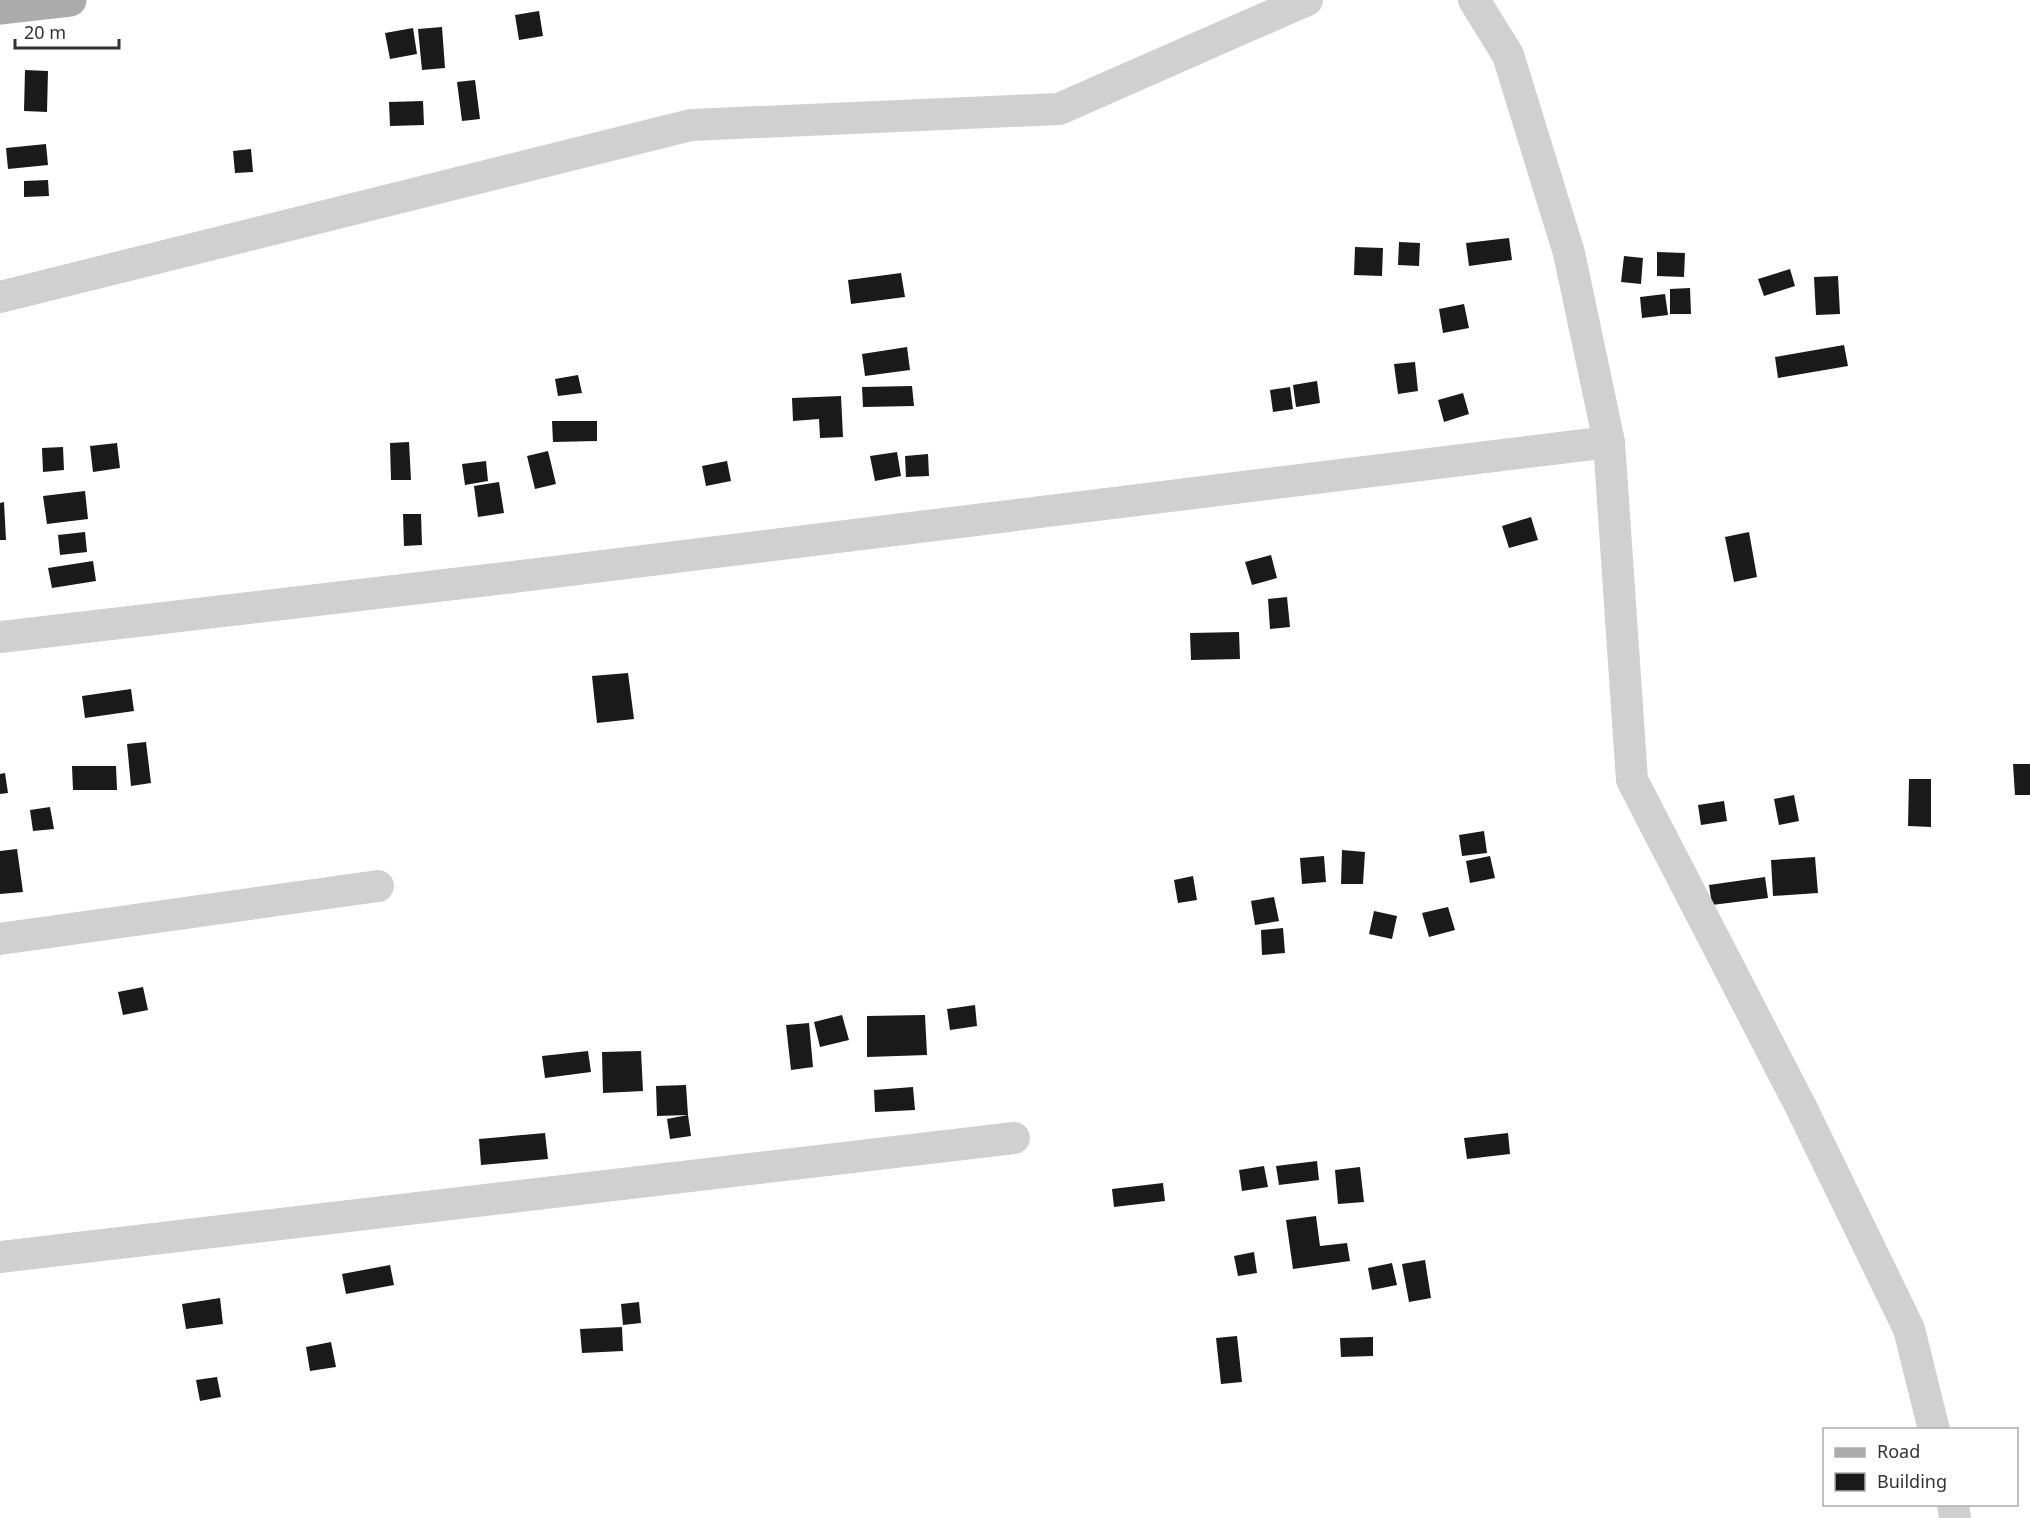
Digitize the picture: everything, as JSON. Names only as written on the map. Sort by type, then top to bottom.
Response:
[{"type":"main road","points":[[0,8],[70,0]]},
{"type":"street","points":[[0,297],[691,125],[1059,109],[1307,0]]},
{"type":"street","points":[[1474,0],[1508,55],[1569,253],[1609,442],[1632,780],[1801,1107],[1909,1329],[1934,1428]]},
{"type":"street","points":[[0,637],[488,580],[1609,442]]},
{"type":"street","points":[[0,939],[378,886]]},
{"type":"street","points":[[0,1257],[1014,1138]]},
{"type":"building","points":[[539,11],[543,36],[519,40],[515,15]]},
{"type":"building","points":[[442,27],[445,68],[422,70],[418,29]]},
{"type":"building","points":[[413,28],[417,54],[390,59],[385,33]]},
{"type":"building","points":[[25,70],[48,71],[47,112],[24,111]]},
{"type":"building","points":[[475,80],[480,119],[462,121],[457,82]]},
{"type":"building","points":[[423,101],[424,125],[390,126],[389,102]]},
{"type":"building","points":[[46,144],[48,165],[8,169],[6,148]]},
{"type":"building","points":[[251,149],[253,172],[235,173],[233,151]]},
{"type":"building","points":[[48,180],[49,196],[24,197],[24,181]]},
{"type":"building","points":[[1509,238],[1512,260],[1469,266],[1466,243]]},
{"type":"building","points":[[1399,242],[1420,243],[1419,266],[1398,265]]},
{"type":"building","points":[[1355,247],[1383,248],[1382,276],[1354,275]]},
{"type":"building","points":[[1657,252],[1685,253],[1684,277],[1657,276]]},
{"type":"building","points":[[1624,256],[1643,258],[1641,284],[1621,282]]},
{"type":"building","points":[[1790,269],[1795,286],[1764,296],[1758,279]]},
{"type":"building","points":[[901,273],[905,297],[851,304],[848,280]]},
{"type":"building","points":[[1838,276],[1840,314],[1816,315],[1814,277]]},
{"type":"building","points":[[1690,288],[1691,314],[1670,314],[1670,289]]},
{"type":"building","points":[[1665,294],[1668,315],[1642,318],[1640,297]]},
{"type":"building","points":[[1464,304],[1469,328],[1443,333],[1439,309]]},
{"type":"building","points":[[1844,345],[1848,366],[1778,378],[1775,357]]},
{"type":"building","points":[[907,347],[910,370],[865,376],[862,354]]},
{"type":"building","points":[[1415,362],[1418,391],[1398,394],[1394,364]]},
{"type":"building","points":[[578,375],[582,393],[558,396],[555,379]]},
{"type":"building","points":[[1317,381],[1320,403],[1296,407],[1293,385]]},
{"type":"building","points":[[912,386],[914,406],[863,407],[862,387]]},
{"type":"building","points":[[1290,387],[1293,409],[1273,412],[1270,390]]},
{"type":"building","points":[[1463,393],[1469,414],[1444,422],[1438,400]]},
{"type":"building","points":[[841,396],[843,437],[820,438],[819,419],[793,421],[792,398]]},
{"type":"building","points":[[552,421],[597,421],[597,441],[553,442]]},
{"type":"building","points":[[409,442],[411,480],[391,480],[390,443]]},
{"type":"building","points":[[117,443],[120,468],[93,472],[90,446]]},
{"type":"building","points":[[63,447],[64,470],[43,472],[42,448]]},
{"type":"building","points":[[548,451],[556,484],[535,489],[527,456]]},
{"type":"building","points":[[897,452],[901,476],[875,481],[870,456]]},
{"type":"building","points":[[928,454],[929,476],[906,477],[905,456]]},
{"type":"building","points":[[486,461],[488,481],[465,485],[462,464]]},
{"type":"building","points":[[727,461],[731,481],[706,486],[702,466]]},
{"type":"building","points":[[499,482],[504,513],[478,517],[474,486]]},
{"type":"building","points":[[85,491],[88,519],[47,524],[43,496]]},
{"type":"building","points":[[4,502],[6,540],[0,540],[0,503]]},
{"type":"building","points":[[403,514],[421,514],[422,545],[404,546]]},
{"type":"building","points":[[1531,517],[1538,540],[1509,548],[1502,526]]},
{"type":"building","points":[[85,532],[87,552],[60,555],[58,535]]},
{"type":"building","points":[[1749,532],[1757,577],[1734,582],[1725,537]]},
{"type":"building","points":[[1271,555],[1277,578],[1252,585],[1245,562]]},
{"type":"building","points":[[93,561],[96,581],[52,588],[48,568]]},
{"type":"building","points":[[1287,597],[1290,627],[1270,629],[1268,599]]},
{"type":"building","points":[[1239,632],[1240,659],[1191,660],[1190,633]]},
{"type":"building","points":[[628,673],[634,719],[597,723],[592,676]]},
{"type":"building","points":[[131,689],[134,711],[85,718],[82,696]]},
{"type":"building","points":[[146,742],[151,783],[131,786],[127,744]]},
{"type":"building","points":[[2013,764],[2030,764],[2030,795],[2015,795]]},
{"type":"building","points":[[72,766],[116,766],[117,790],[73,790]]},
{"type":"building","points":[[5,773],[8,793],[0,794],[0,774]]},
{"type":"building","points":[[1909,779],[1931,779],[1931,827],[1908,826]]},
{"type":"building","points":[[1794,795],[1799,821],[1779,825],[1774,799]]},
{"type":"building","points":[[1724,801],[1727,821],[1701,825],[1698,805]]},
{"type":"building","points":[[50,807],[54,829],[33,831],[30,810]]},
{"type":"building","points":[[1484,831],[1487,853],[1462,856],[1459,835]]},
{"type":"building","points":[[17,849],[23,892],[0,894],[0,851]]},
{"type":"building","points":[[1342,850],[1365,852],[1363,884],[1341,884]]},
{"type":"building","points":[[1324,856],[1326,882],[1302,884],[1300,858]]},
{"type":"building","points":[[1490,856],[1495,878],[1470,883],[1466,861]]},
{"type":"building","points":[[1815,857],[1818,893],[1773,896],[1771,860]]},
{"type":"building","points":[[1193,876],[1197,900],[1178,903],[1174,880]]},
{"type":"building","points":[[1765,877],[1768,898],[1712,905],[1709,885]]},
{"type":"building","points":[[1274,897],[1279,921],[1255,925],[1251,901]]},
{"type":"building","points":[[1448,907],[1455,930],[1429,937],[1422,913]]},
{"type":"building","points":[[1374,911],[1397,916],[1392,939],[1369,934]]},
{"type":"building","points":[[1283,928],[1285,953],[1262,955],[1261,930]]},
{"type":"building","points":[[143,987],[148,1010],[123,1015],[118,992]]},
{"type":"building","points":[[975,1005],[977,1026],[950,1030],[947,1009]]},
{"type":"building","points":[[842,1015],[849,1040],[820,1047],[814,1022]]},
{"type":"building","points":[[925,1015],[927,1055],[867,1057],[867,1016]]},
{"type":"building","points":[[809,1023],[813,1067],[791,1070],[786,1025]]},
{"type":"building","points":[[588,1051],[591,1072],[545,1078],[542,1056]]},
{"type":"building","points":[[641,1051],[643,1091],[603,1093],[602,1052]]},
{"type":"building","points":[[686,1085],[688,1115],[657,1116],[656,1086]]},
{"type":"building","points":[[913,1087],[915,1110],[875,1112],[874,1090]]},
{"type":"building","points":[[688,1115],[691,1136],[670,1139],[667,1119]]},
{"type":"building","points":[[545,1133],[548,1159],[481,1165],[479,1139]]},
{"type":"building","points":[[1508,1133],[1510,1154],[1467,1159],[1464,1138]]},
{"type":"building","points":[[1317,1161],[1319,1180],[1279,1185],[1276,1166]]},
{"type":"building","points":[[1264,1166],[1268,1187],[1242,1191],[1239,1170]]},
{"type":"building","points":[[1360,1167],[1364,1202],[1338,1204],[1335,1170]]},
{"type":"building","points":[[1163,1183],[1165,1201],[1114,1207],[1112,1189]]},
{"type":"building","points":[[1316,1216],[1320,1246],[1347,1243],[1350,1261],[1293,1269],[1286,1220]]},
{"type":"building","points":[[1254,1252],[1257,1273],[1238,1276],[1234,1256]]},
{"type":"building","points":[[1425,1260],[1431,1298],[1409,1302],[1402,1264]]},
{"type":"building","points":[[1392,1263],[1397,1285],[1372,1290],[1368,1268]]},
{"type":"building","points":[[390,1265],[394,1285],[346,1294],[342,1274]]},
{"type":"building","points":[[220,1298],[223,1324],[186,1329],[182,1304]]},
{"type":"building","points":[[639,1302],[641,1323],[623,1325],[621,1304]]},
{"type":"building","points":[[622,1327],[623,1351],[582,1353],[580,1329]]},
{"type":"building","points":[[1237,1336],[1242,1382],[1221,1384],[1216,1338]]},
{"type":"building","points":[[1373,1337],[1373,1356],[1341,1357],[1340,1338]]},
{"type":"building","points":[[331,1342],[336,1367],[310,1371],[306,1347]]},
{"type":"building","points":[[217,1377],[221,1397],[200,1401],[196,1380]]}]
